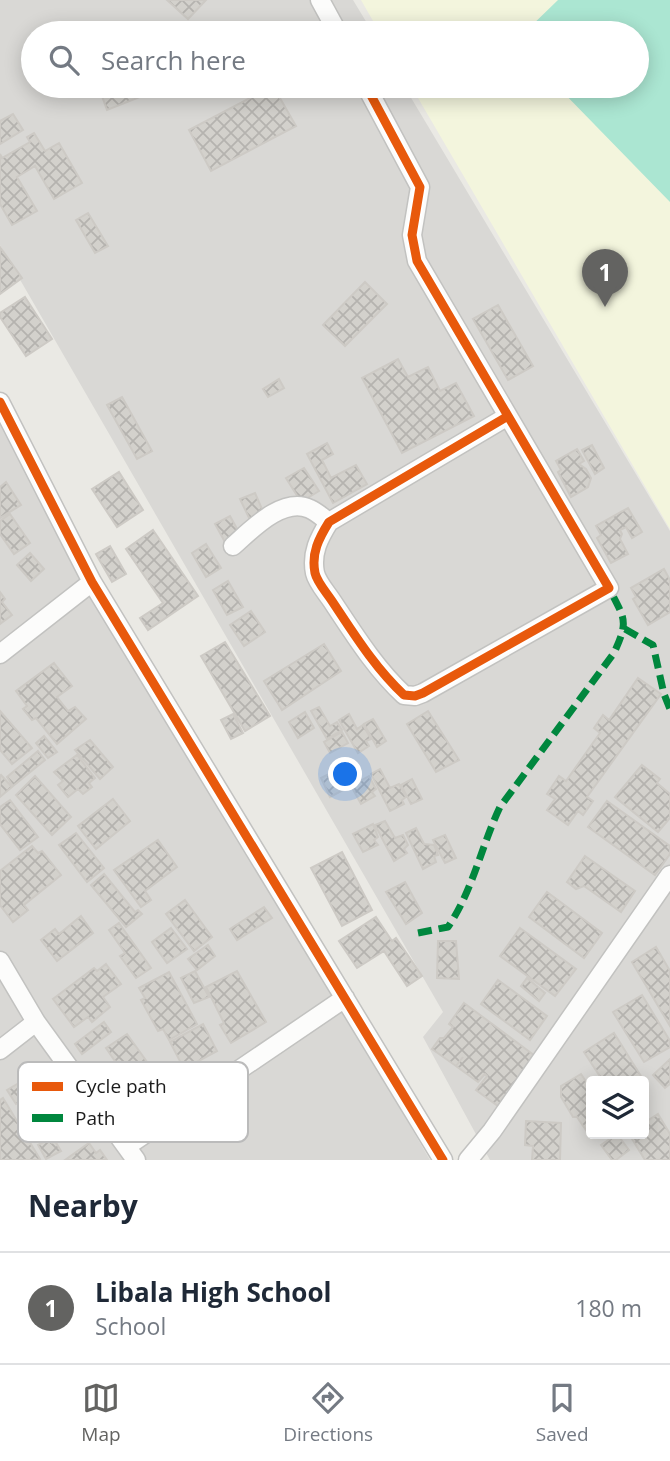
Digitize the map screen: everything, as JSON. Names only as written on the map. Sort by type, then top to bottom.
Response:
[{"type":"street","points":[[320,0],[331,21]]},
{"type":"street","points":[[372,98],[420,187],[412,235],[417,261],[609,588],[423,693],[415,696],[404,695],[360,643],[315,576],[317,541],[329,522],[508,416]]},
{"type":"street","points":[[0,402],[92,582],[443,1160]]},
{"type":"street","points":[[233,546],[278,512],[293,506],[309,508],[329,522]]},
{"type":"street","points":[[0,654],[92,582]]},
{"type":"street","points":[[468,1160],[492,1131],[670,875]]},
{"type":"street","points":[[0,961],[36,1023],[64,1062]]},
{"type":"street","points":[[248,1068],[345,998]]},
{"type":"street","points":[[0,1050],[36,1023]]},
{"type":"street","points":[[131,1153],[146,1142]]},
{"type":"shaded area","points":[[0,0],[353,0],[366,21],[21,21],[21,98],[411,98],[670,531],[670,1160],[490,1160],[423,1037],[443,1012],[0,245]]},
{"type":"shaded area","points":[[361,0],[670,0],[670,529],[418,98],[649,98],[649,21],[373,21]]},
{"type":"shaded area","points":[[0,420],[430,1160],[0,1160]]},
{"type":"green space","points":[[558,0],[670,0],[670,202],[569,98],[649,98],[649,21],[536,21]]},
{"type":"building","points":[[167,0],[206,0],[188,19]]},
{"type":"building","points":[[103,98],[137,98],[107,110]]},
{"type":"building","points":[[250,98],[280,98],[296,126],[211,171],[189,130]]},
{"type":"building","points":[[13,114],[23,130],[0,144],[0,121]]},
{"type":"building","points":[[34,133],[45,151],[59,143],[82,183],[54,199],[35,166],[17,177],[37,211],[12,225],[0,204],[0,154],[2,158],[30,142],[27,137]]},
{"type":"building","points":[[88,213],[108,246],[95,253],[76,220]]},
{"type":"building","points":[[0,247],[22,278],[0,294]]},
{"type":"building","points":[[365,282],[387,304],[345,346],[323,325]]},
{"type":"building","points":[[25,297],[52,339],[26,356],[0,317],[0,313]]},
{"type":"building","points":[[498,305],[533,366],[508,380],[473,319]]},
{"type":"building","points":[[398,359],[408,377],[428,367],[440,391],[456,383],[474,416],[402,453],[362,378]]},
{"type":"building","points":[[279,379],[284,388],[268,397],[263,389]]},
{"type":"building","points":[[122,397],[152,451],[137,459],[107,405]]},
{"type":"building","points":[[327,443],[333,454],[322,460],[331,478],[356,465],[367,484],[333,503],[307,454]]},
{"type":"building","points":[[592,445],[604,468],[595,474],[582,450]]},
{"type":"building","points":[[577,449],[584,461],[579,464],[591,478],[588,487],[571,497],[558,472],[561,470],[556,461]]},
{"type":"building","points":[[304,468],[319,491],[301,502],[286,478]]},
{"type":"building","points":[[119,472],[143,510],[117,527],[92,489]]},
{"type":"building","points":[[6,482],[21,505],[0,518],[0,487]]},
{"type":"building","points":[[255,493],[265,516],[251,522],[240,499]]},
{"type":"building","points":[[628,508],[642,532],[632,538],[626,527],[620,530],[620,539],[628,554],[611,563],[597,538],[601,535],[596,526]]},
{"type":"building","points":[[10,514],[30,543],[14,554],[0,534],[0,521]]},
{"type":"building","points":[[230,516],[241,536],[226,544],[215,524]]},
{"type":"building","points":[[153,530],[198,596],[148,630],[140,618],[163,603],[126,549]]},
{"type":"building","points":[[206,544],[221,568],[206,577],[192,553]]},
{"type":"building","points":[[110,546],[126,574],[112,582],[96,554]]},
{"type":"building","points":[[30,553],[44,569],[31,581],[17,565]]},
{"type":"building","points":[[664,569],[670,580],[670,612],[648,625],[633,599],[636,597],[631,588]]},
{"type":"building","points":[[228,581],[243,607],[227,615],[213,590]]},
{"type":"building","points":[[0,592],[5,599],[2,602],[12,615],[0,624]]},
{"type":"building","points":[[251,611],[265,632],[244,646],[230,625]]},
{"type":"building","points":[[225,642],[270,716],[245,731],[201,656]]},
{"type":"building","points":[[324,644],[341,671],[282,710],[264,681]]},
{"type":"building","points":[[54,663],[72,686],[57,697],[68,711],[75,707],[86,719],[57,744],[36,718],[32,720],[23,709],[27,706],[16,691]]},
{"type":"building","points":[[638,678],[661,694],[587,797],[593,801],[583,815],[578,811],[568,825],[547,810],[555,799],[547,794],[559,776],[566,781],[600,733],[594,728],[603,715],[609,720]]},
{"type":"building","points":[[319,707],[330,726],[337,722],[342,730],[327,739],[311,711]]},
{"type":"building","points":[[0,711],[32,748],[12,764],[0,750]]},
{"type":"building","points":[[428,711],[459,760],[436,772],[407,724]]},
{"type":"building","points":[[305,712],[314,728],[298,738],[289,722]]},
{"type":"building","points":[[233,714],[243,733],[231,739],[221,720]]},
{"type":"building","points":[[349,714],[357,729],[363,725],[371,739],[366,741],[369,746],[358,753],[339,720]]},
{"type":"building","points":[[373,719],[386,741],[377,747],[364,724]]},
{"type":"building","points":[[342,732],[348,743],[330,753],[324,742]]},
{"type":"building","points":[[44,736],[57,752],[48,758],[36,743]]},
{"type":"building","points":[[90,740],[113,767],[100,779],[75,750]]},
{"type":"building","points":[[38,751],[45,760],[13,786],[7,777]]},
{"type":"building","points":[[77,755],[95,778],[89,783],[92,787],[83,794],[78,789],[68,797],[58,785],[63,781],[54,772]]},
{"type":"building","points":[[351,763],[360,781],[369,776],[376,789],[372,792],[375,796],[361,804],[341,768]]},
{"type":"building","points":[[642,765],[660,779],[657,783],[670,794],[670,818],[658,832],[615,797]]},
{"type":"building","points":[[339,769],[346,781],[342,783],[345,789],[330,797],[321,778]]},
{"type":"building","points":[[380,769],[390,788],[399,784],[406,797],[402,800],[404,804],[390,811],[371,774]]},
{"type":"building","points":[[0,776],[12,787],[0,797]]},
{"type":"building","points":[[35,776],[71,817],[52,835],[16,795]]},
{"type":"building","points":[[412,779],[422,799],[411,804],[401,785]]},
{"type":"building","points":[[113,799],[130,821],[96,849],[78,826]]},
{"type":"building","points":[[10,800],[38,837],[20,850],[0,824],[0,807]]},
{"type":"building","points":[[607,801],[670,846],[670,854],[655,875],[588,827]]},
{"type":"building","points":[[385,821],[395,838],[403,835],[408,845],[404,849],[407,853],[394,861],[375,825]]},
{"type":"building","points":[[373,824],[378,837],[374,840],[378,845],[363,852],[353,834]]},
{"type":"building","points":[[416,828],[424,844],[434,845],[438,855],[434,856],[436,862],[423,869],[406,833]]},
{"type":"building","points":[[76,833],[104,868],[87,882],[59,845]]},
{"type":"building","points":[[445,835],[456,858],[445,863],[433,840]]},
{"type":"building","points":[[158,840],[177,867],[145,891],[151,900],[141,907],[114,870]]},
{"type":"building","points":[[32,846],[38,853],[42,851],[61,875],[24,905],[28,910],[13,922],[0,905],[0,871]]},
{"type":"building","points":[[342,852],[372,910],[342,926],[311,868]]},
{"type":"building","points":[[585,856],[635,891],[621,912],[584,886],[576,889],[567,882]]},
{"type":"building","points":[[104,874],[135,912],[138,910],[142,914],[126,927],[91,885]]},
{"type":"building","points":[[405,882],[422,913],[406,924],[386,892]]},
{"type":"building","points":[[547,892],[602,933],[584,958],[529,917]]},
{"type":"building","points":[[185,900],[212,937],[194,951],[166,914]]},
{"type":"building","points":[[264,907],[272,918],[237,940],[230,929]]},
{"type":"building","points":[[81,916],[93,933],[57,961],[41,940],[55,929],[59,934]]},
{"type":"building","points":[[376,917],[392,941],[396,938],[422,976],[407,986],[384,951],[357,968],[339,941]]},
{"type":"building","points":[[119,923],[151,968],[136,978],[120,956],[125,953],[109,930]]},
{"type":"building","points":[[171,928],[187,949],[167,963],[152,942]]},
{"type":"building","points":[[520,928],[576,969],[555,996],[500,956]]},
{"type":"building","points":[[438,941],[456,941],[459,979],[437,978]]},
{"type":"building","points":[[208,945],[215,956],[197,970],[188,959]]},
{"type":"building","points":[[656,947],[670,971],[670,1026],[632,962]]},
{"type":"building","points":[[106,964],[121,984],[103,997],[110,1007],[92,1022],[88,1017],[74,1027],[53,999],[94,968],[97,971]]},
{"type":"building","points":[[195,971],[209,997],[194,1003],[181,978]]},
{"type":"building","points":[[237,971],[266,1022],[231,1043],[220,1025],[224,1023],[206,987]]},
{"type":"building","points":[[169,972],[197,1024],[169,1040],[163,1029],[158,1031],[141,1000],[145,998],[139,988]]},
{"type":"building","points":[[527,978],[545,993],[539,1001],[521,986]]},
{"type":"building","points":[[498,980],[547,1016],[530,1040],[481,1004]]},
{"type":"building","points":[[642,995],[670,1041],[670,1047],[644,1062],[613,1012]]},
{"type":"building","points":[[464,1003],[535,1056],[498,1106],[476,1090],[487,1076],[485,1074],[478,1082],[432,1049],[453,1027],[449,1024]]},
{"type":"building","points":[[104,1022],[111,1032],[82,1054],[75,1044]]},
{"type":"building","points":[[203,1024],[217,1051],[197,1062],[180,1062],[170,1042]]},
{"type":"building","points":[[614,1033],[641,1076],[600,1076],[584,1052]]},
{"type":"building","points":[[127,1034],[147,1062],[116,1062],[106,1048]]},
{"type":"building","points":[[670,1059],[670,1084],[665,1088],[653,1075]]},
{"type":"building","points":[[581,1074],[586,1082],[586,1130],[577,1117],[573,1117],[561,1097],[561,1086]]},
{"type":"building","points":[[18,1084],[18,1103],[16,1104],[7,1090]]},
{"type":"building","points":[[3,1098],[18,1123],[18,1142],[30,1142],[40,1159],[0,1160],[0,1100]]},
{"type":"building","points":[[658,1114],[670,1134],[670,1160],[645,1160],[632,1139],[649,1139],[649,1120]]},
{"type":"building","points":[[526,1121],[561,1123],[560,1160],[532,1160],[533,1146],[525,1145]]},
{"type":"building","points":[[610,1139],[621,1139],[629,1150],[612,1160],[601,1145]]},
{"type":"building","points":[[56,1142],[61,1151],[46,1159],[38,1145]]},
{"type":"building","points":[[89,1143],[96,1153],[100,1150],[107,1160],[65,1160]]},
{"type":"marked path","points":[[418,933],[448,927],[464,898],[500,807],[614,653],[622,633],[623,620],[609,588]]},
{"type":"marked path","points":[[625,629],[653,645],[670,709]]},
{"type":"cycle path","points":[[372,98],[420,187],[412,235],[417,261],[609,588],[423,693],[415,696],[404,695],[374,662],[320,583],[314,566],[317,546],[329,522],[508,416]]},
{"type":"cycle path","points":[[0,402],[92,582],[443,1160]]},
{"type":"place","name":"Libala High School","points":[[605,307]]}]
